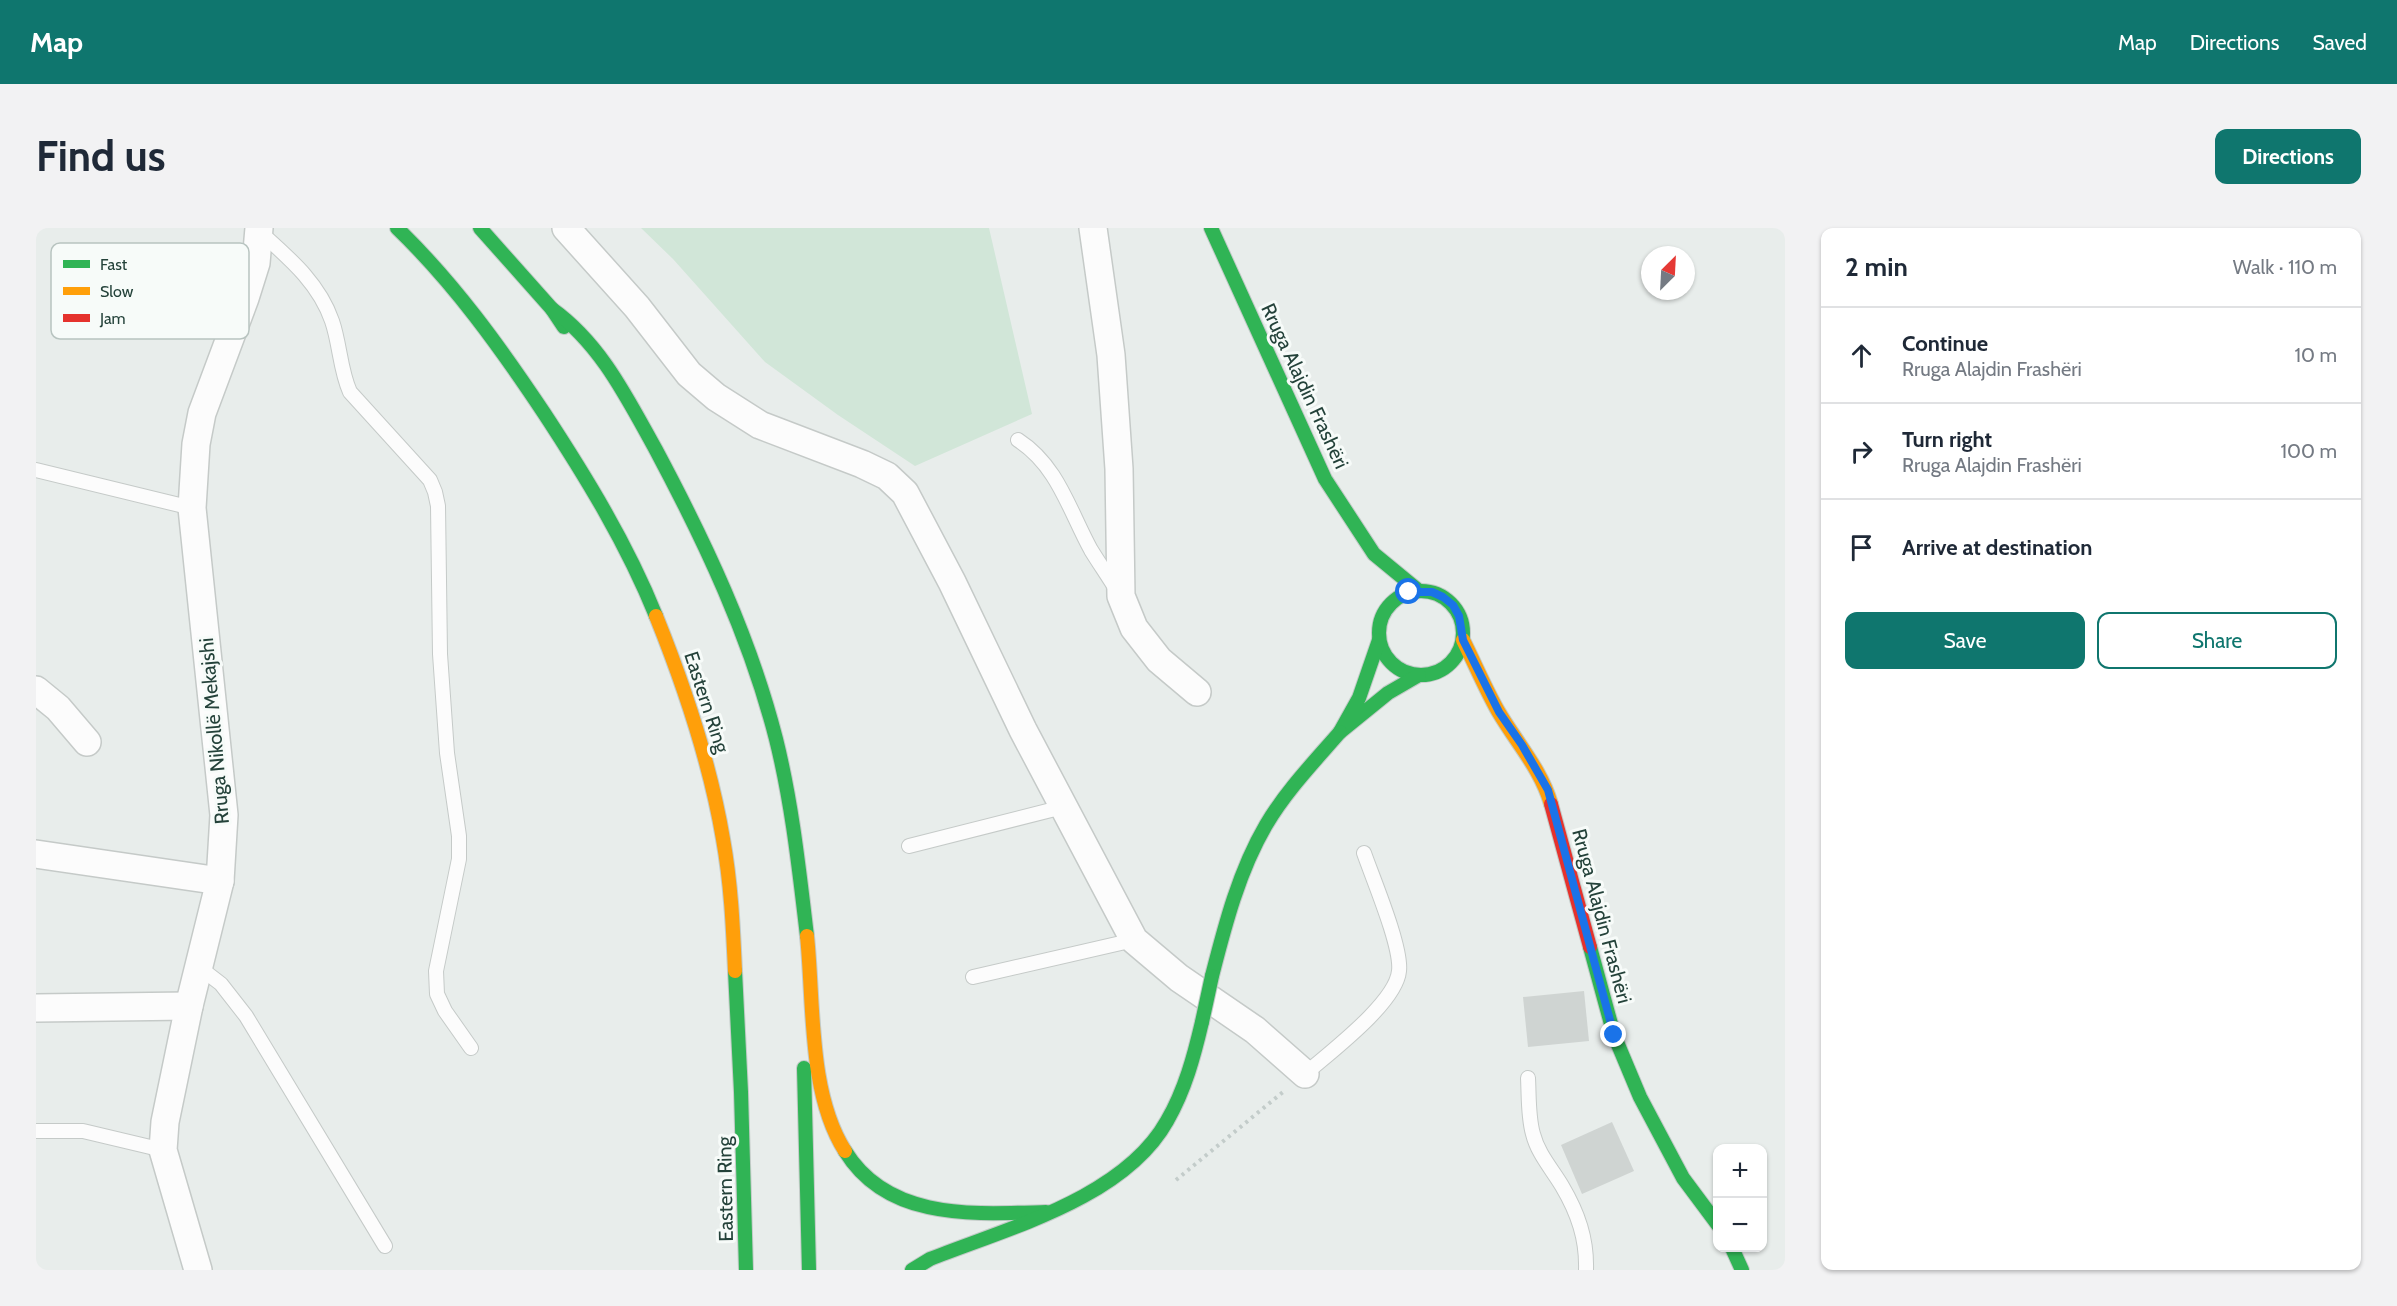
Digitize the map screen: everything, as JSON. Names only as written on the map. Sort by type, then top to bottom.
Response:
[{"type":"main road","name":"Eastern Ring","points":[[397,228],[426,254],[467,305],[569,448],[613,521],[649,596],[684,688],[712,783],[724,840],[734,942],[742,1069],[746,1270]]},
{"type":"main road","points":[[480,228],[552,309],[614,401],[669,498],[711,581],[743,664],[770,756],[785,836],[802,1008],[809,1270]]},
{"type":"main road","name":"Rruga Alajdin Frashëri","points":[[1211,228],[1324,479],[1374,554],[1419,591],[1443,597],[1453,605],[1461,622],[1463,640],[1499,712],[1522,745],[1548,790],[1614,1035],[1666,1148],[1683,1178],[1713,1218]]},
{"type":"main road","points":[[552,309],[582,333],[635,414],[693,519],[735,610],[768,712],[790,808],[817,1045],[828,1110],[836,1136],[851,1161],[866,1177],[886,1193],[909,1204],[933,1211],[958,1214],[1046,1212]]},
{"type":"main road","name":"Rruga Alajdin Frashëri","points":[[1340,732],[1359,698],[1379,640],[1379,629],[1385,610],[1374,554]]},
{"type":"main road","points":[[1385,610],[1400,597],[1419,591]]},
{"type":"main road","points":[[1379,640],[1386,658],[1405,672],[1419,675],[1451,671],[1463,640]]},
{"type":"main road","points":[[912,1270],[930,1259],[1077,1201],[1120,1174],[1157,1137],[1171,1115],[1190,1071],[1226,922],[1256,845],[1289,791],[1340,732],[1408,680],[1419,675]]},
{"type":"main road","name":"Rruga Alajdin Frashëri","points":[[1473,689],[1499,712]]},
{"type":"main road","points":[[1734,1252],[1742,1270]]},
{"type":"street","points":[[566,228],[636,307],[688,374],[716,397],[760,424],[887,476],[905,492],[952,582],[1023,730],[1134,940],[1179,978],[1255,1030],[1305,1074]]},
{"type":"street","points":[[1093,228],[1112,367],[1119,469],[1120,596],[1134,628],[1159,660],[1197,692]]},
{"type":"street","name":"Rruga Nikollë Mekajshi","points":[[249,285],[256,262],[260,230]]},
{"type":"street","name":"Rruga Nikollë Mekajshi","points":[[198,1270],[163,1150],[165,1122],[189,1006],[220,881],[224,815],[192,508],[196,444],[202,413],[230,339]]},
{"type":"street","points":[[36,690],[58,708],[87,742]]},
{"type":"street","points":[[36,855],[220,881]]},
{"type":"street","points":[[36,1008],[189,1006]]},
{"type":"lane","points":[[260,230],[295,263],[324,301],[332,322],[350,392],[430,480],[435,492],[438,506],[440,654],[447,753],[459,836],[459,859],[436,971],[437,994],[445,1011],[471,1048]]},
{"type":"lane","points":[[1018,440],[1035,452],[1049,468],[1092,550],[1120,596]]},
{"type":"lane","points":[[36,470],[192,508]]},
{"type":"lane","points":[[909,846],[1063,807]]},
{"type":"lane","points":[[1305,1074],[1376,1011],[1393,991],[1400,971],[1396,946],[1364,853]]},
{"type":"lane","points":[[974,977],[1134,940]]},
{"type":"lane","points":[[199,967],[221,984],[246,1016],[385,1246]]},
{"type":"lane","points":[[1528,1078],[1532,1133],[1544,1161],[1562,1186],[1579,1218],[1587,1250],[1586,1270]]},
{"type":"lane","points":[[36,1131],[83,1131],[163,1150]]},
{"type":"path","points":[[1176,1180],[1305,1074]]},
{"type":"green space","points":[[641,228],[989,228],[1032,414],[915,466],[838,415],[765,362],[673,259]]},
{"type":"building","points":[[1584,991],[1589,1041],[1528,1047],[1523,997]]},
{"type":"building","points":[[1612,1122],[1634,1171],[1582,1194],[1561,1145]]},
{"type":"traffic: fast","points":[[397,228],[457,293],[544,413],[605,512],[645,589],[656,616]]},
{"type":"traffic: fast","points":[[480,228],[552,309],[564,327]]},
{"type":"traffic: fast","points":[[1211,228],[1325,479],[1374,554],[1419,591]]},
{"type":"traffic: fast","points":[[552,309],[585,338],[612,373],[656,450],[692,520],[740,627],[765,701],[782,763],[807,936]]},
{"type":"traffic: fast","points":[[1421,591],[1437,594],[1451,603],[1460,617],[1463,633],[1460,649],[1451,663],[1437,672],[1421,675],[1405,672],[1391,663],[1382,649],[1379,633],[1382,617],[1391,603],[1405,594],[1421,591]]},
{"type":"traffic: fast","points":[[1379,640],[1359,698],[1340,732],[1388,693],[1419,675]]},
{"type":"traffic: fast","points":[[1212,976],[1234,899],[1256,843],[1282,800],[1340,732]]},
{"type":"traffic: fast","points":[[1590,947],[1614,1035],[1640,1097],[1683,1178],[1713,1218]]},
{"type":"traffic: fast","points":[[735,971],[746,1270]]},
{"type":"traffic: fast","points":[[1202,1022],[1212,976]]},
{"type":"traffic: fast","points":[[912,1270],[930,1259],[1062,1207],[1123,1171],[1148,1148],[1167,1121],[1188,1073],[1202,1022]]},
{"type":"traffic: fast","points":[[804,1068],[809,1270]]},
{"type":"traffic: fast","points":[[845,1151],[863,1174],[884,1190],[909,1202],[935,1209],[962,1212],[1046,1212]]},
{"type":"traffic: fast","points":[[1734,1252],[1742,1270]]},
{"type":"traffic: slow","points":[[656,616],[696,726],[718,810],[730,888],[735,971]]},
{"type":"traffic: slow","points":[[1463,640],[1498,711],[1541,779],[1551,804]]},
{"type":"traffic: slow","points":[[807,936],[812,1018],[819,1075],[824,1102],[833,1128],[845,1151]]},
{"type":"traffic: jam","points":[[1551,804],[1590,947]]},
{"type":"route","points":[[1409,592],[1432,592],[1453,605],[1463,628],[1463,640],[1499,712],[1522,745],[1548,790],[1614,1035]]}]
